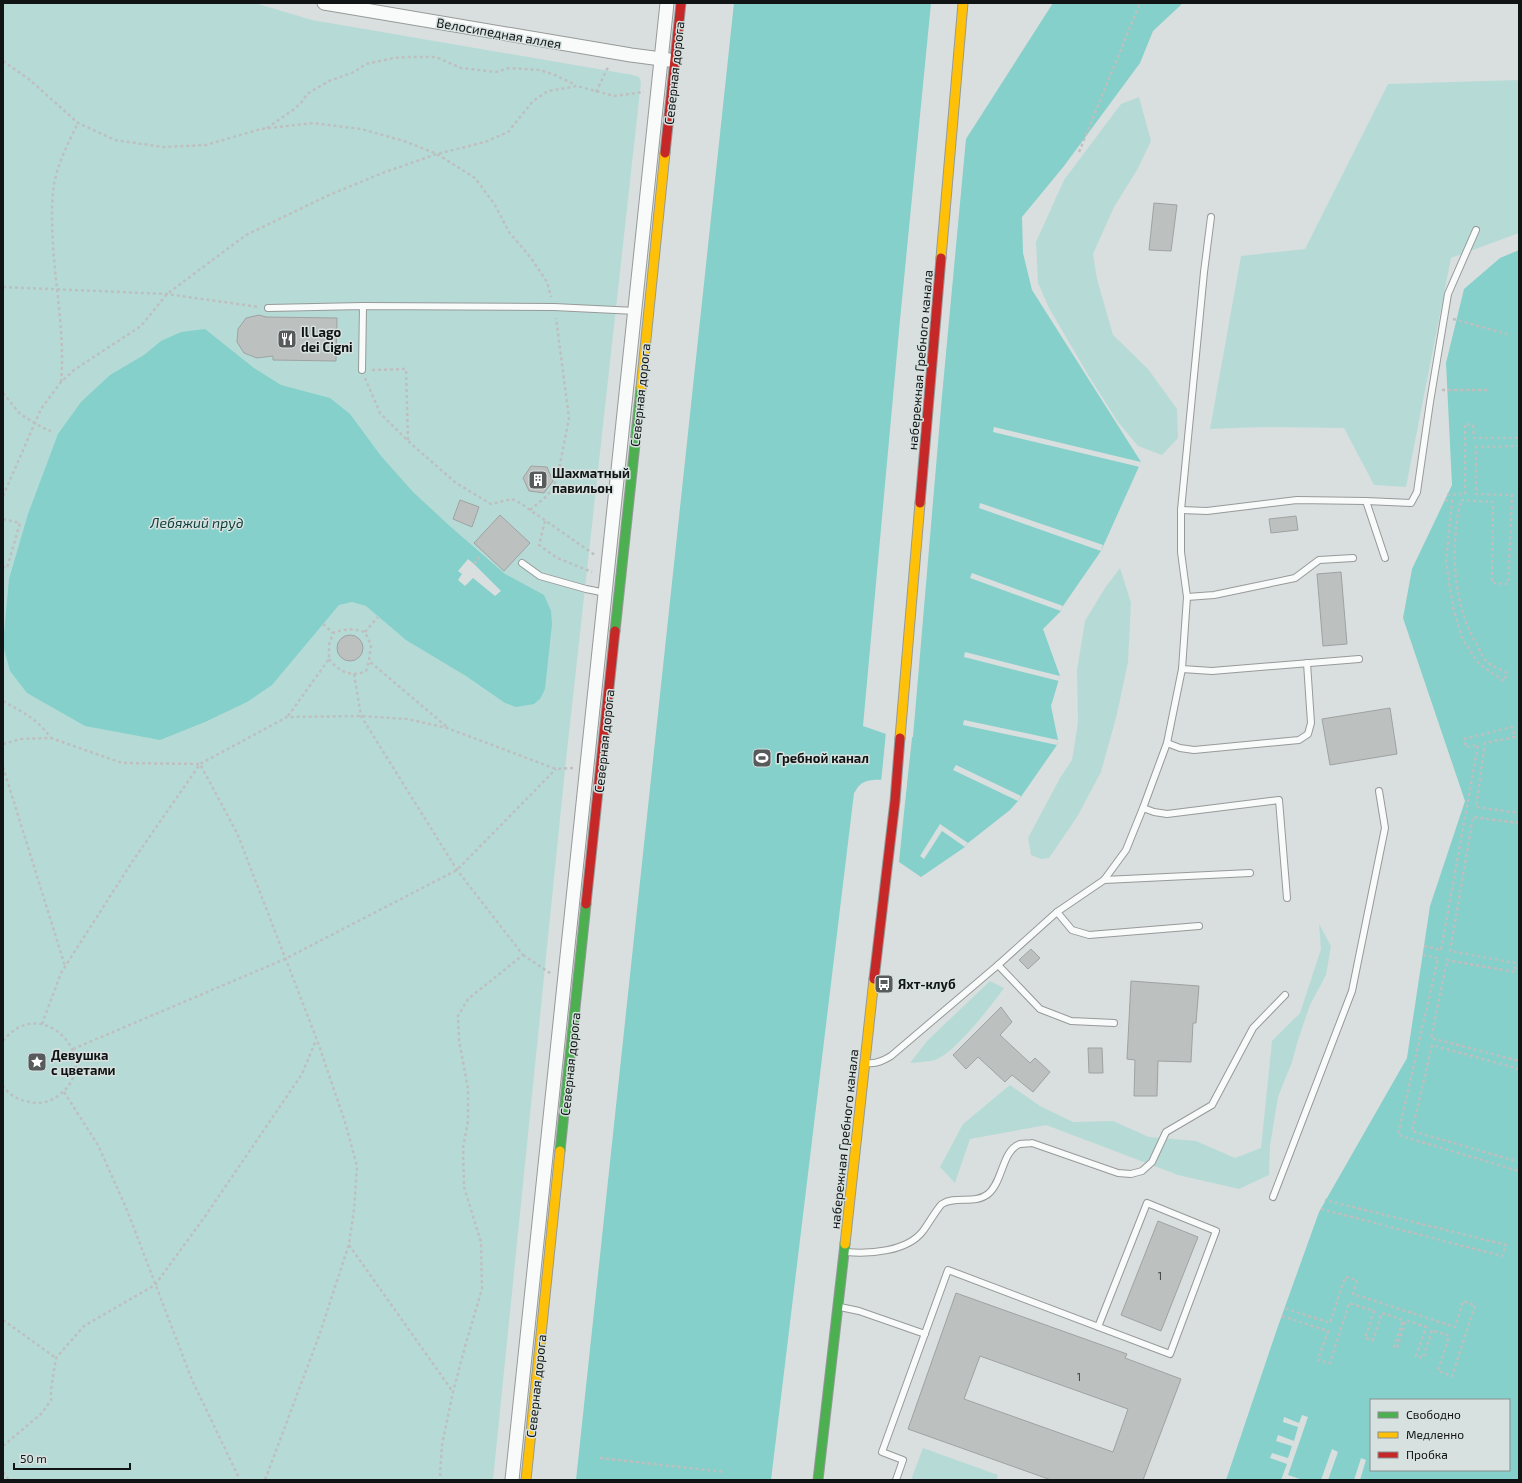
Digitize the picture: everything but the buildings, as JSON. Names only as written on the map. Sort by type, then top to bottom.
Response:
[{"type":"street","name":"Велосипедная аллея","points":[[324,3],[631,55],[675,61]]},
{"type":"street","name":"Северная дорога","points":[[512,1480],[667,3]]},
{"type":"street","name":"Северная дорога","points":[[526,1480],[681,3]]},
{"type":"street","name":"набережная Гребного канала","points":[[818,1480],[895,801],[963,3]]},
{"type":"lane","points":[[866,1063],[874,1063],[892,1056],[1057,912],[1104,880],[1126,850],[1167,743],[1182,669],[1187,597],[1181,552],[1181,510],[1204,272],[1211,217]]},
{"type":"lane","points":[[1181,510],[1207,511],[1297,500],[1412,503],[1417,492],[1448,294],[1476,230]]},
{"type":"lane","points":[[268,308],[363,306],[554,307],[649,312]]},
{"type":"lane","points":[[362,370],[363,306]]},
{"type":"lane","points":[[1366,501],[1385,558]]},
{"type":"lane","points":[[1187,597],[1214,595],[1295,578],[1319,560],[1353,558]]},
{"type":"lane","points":[[522,563],[540,576],[586,589],[619,594]]},
{"type":"lane","points":[[1182,669],[1212,671],[1359,659]]},
{"type":"lane","points":[[1167,743],[1180,748],[1194,750],[1299,740],[1308,734],[1311,723],[1307,664]]},
{"type":"lane","points":[[1274,1197],[1352,991],[1385,828],[1379,791]]},
{"type":"lane","points":[[1143,808],[1154,812],[1167,814],[1279,800],[1287,898]]},
{"type":"lane","points":[[1104,880],[1250,873]]},
{"type":"lane","points":[[1057,912],[1072,930],[1089,935],[1199,926]]},
{"type":"lane","points":[[998,965],[1040,1009],[1071,1021],[1114,1023]]},
{"type":"lane","points":[[845,1252],[872,1253],[889,1250],[906,1244],[921,1234],[940,1205],[951,1200],[977,1200],[988,1194],[997,1182],[1010,1151],[1020,1144],[1032,1143],[1118,1173],[1131,1174],[1142,1171],[1152,1162],[1166,1132],[1212,1105],[1253,1028],[1284,995]]},
{"type":"lane","points":[[896,1480],[903,1460],[882,1452],[948,1270],[1098,1327],[1170,1354],[1216,1231],[1147,1203],[1098,1327]]},
{"type":"lane","points":[[838,1307],[859,1311],[925,1334]]},
{"type":"path","points":[[1079,152],[1140,3]]},
{"type":"path","points":[[264,129],[294,110],[307,94],[329,81],[354,72],[366,64],[406,56],[436,57],[461,68],[496,72],[509,68],[540,70],[577,86],[614,96],[644,92]]},
{"type":"path","points":[[3,61],[30,80],[78,123],[115,140],[163,147],[206,145],[264,129],[313,123],[361,129],[404,141],[437,154],[475,178],[495,205],[509,232],[532,258],[546,282],[554,307],[569,418],[557,479],[548,495],[530,510]]},
{"type":"path","points":[[596,92],[609,65]]},
{"type":"path","points":[[3,496],[42,409],[61,382],[74,370],[141,326],[167,294],[246,235],[329,195],[385,172],[437,154],[485,142],[508,132],[533,101],[548,91],[577,86]]},
{"type":"path","points":[[61,382],[62,330],[56,289],[52,222],[54,185],[65,150],[78,123]]},
{"type":"path","points":[[3,287],[167,294],[268,308]]},
{"type":"path","points":[[1451,319],[1507,334]]},
{"type":"path","points":[[408,441],[406,369],[362,370],[380,413],[408,441],[456,483],[491,504],[512,499],[594,555]]},
{"type":"path","points":[[1442,390],[1490,390]]},
{"type":"path","points":[[3,393],[20,414],[51,432]]},
{"type":"path","points":[[1447,495],[1465,494],[1465,424],[1473,425],[1474,438],[1519,438]]},
{"type":"path","points":[[1445,500],[1452,501],[1446,562],[1453,607],[1462,638],[1479,664],[1504,681],[1507,673],[1486,661],[1471,635],[1460,601],[1454,561],[1456,522],[1461,500],[1493,502],[1492,583],[1508,584],[1512,495],[1476,494],[1476,447],[1519,446]]},
{"type":"path","points":[[3,519],[20,523],[7,568],[3,567]]},
{"type":"path","points":[[546,521],[539,545],[557,558],[592,572]]},
{"type":"path","points":[[474,564],[481,555]]},
{"type":"path","points":[[365,632],[378,617]]},
{"type":"path","points":[[323,624],[333,633]]},
{"type":"path","points":[[42,1024],[61,973],[132,862],[200,764],[287,716],[329,659],[329,645],[333,633],[343,629],[356,629],[365,632],[372,645],[366,671],[354,674],[342,671],[335,667],[329,659]]},
{"type":"path","points":[[369,661],[447,728]]},
{"type":"path","points":[[354,674],[361,716],[457,870],[523,955],[550,973]]},
{"type":"path","points":[[3,701],[30,715],[51,738]]},
{"type":"path","points":[[287,716],[361,716],[407,719],[447,728],[556,769],[573,768]]},
{"type":"path","points":[[1424,946],[1441,950],[1478,745],[1466,747],[1464,739],[1512,727],[1515,737],[1485,743],[1476,807],[1519,813]]},
{"type":"path","points":[[3,744],[22,739],[51,738],[122,763],[200,764]]},
{"type":"path","points":[[200,764],[237,833],[316,1040],[345,1122],[357,1166],[354,1210],[349,1244],[319,1336],[265,1480]]},
{"type":"path","points":[[3,767],[66,966]]},
{"type":"path","points":[[73,1049],[285,959],[457,870],[556,769]]},
{"type":"path","points":[[1519,823],[1473,817],[1450,951],[1515,962],[1515,972],[1447,960],[1431,1038],[1519,1061]]},
{"type":"path","points":[[441,1480],[442,1446],[453,1392],[482,1289],[482,1242],[464,1187],[463,1148],[468,1121],[468,1090],[459,1040],[458,1016],[468,999],[523,955]]},
{"type":"path","points":[[1423,955],[1438,958],[1398,1135],[1519,1171]]},
{"type":"path","points":[[3,1041],[8,1035],[18,1028],[30,1024],[42,1024],[61,1032],[73,1049],[75,1060],[75,1072],[70,1083],[64,1092],[53,1099],[41,1103],[28,1103],[4,1091],[3,1086]]},
{"type":"path","points":[[3,1446],[42,1414],[51,1400],[51,1389],[56,1358],[84,1326],[155,1285],[206,1215],[302,1074],[316,1040]]},
{"type":"path","points":[[1519,1069],[1432,1045],[1412,1131],[1519,1162]]},
{"type":"path","points":[[64,1092],[98,1145],[127,1210],[192,1380],[240,1480]]},
{"type":"path","points":[[1321,1209],[1502,1256],[1506,1245],[1325,1200]]},
{"type":"path","points":[[349,1244],[453,1392]]},
{"type":"path","points":[[1282,1316],[1328,1331],[1318,1360],[1330,1363],[1349,1303],[1374,1311],[1365,1338],[1373,1340],[1382,1313],[1403,1320],[1394,1347],[1397,1348],[1406,1320],[1426,1327],[1416,1356],[1423,1358],[1432,1330],[1449,1336],[1438,1371],[1452,1376],[1475,1305],[1463,1301],[1455,1327],[1353,1294],[1357,1280],[1345,1276],[1330,1323],[1284,1308]]},
{"type":"path","points":[[3,1320],[56,1358]]},
{"type":"path","points":[[600,1458],[724,1472]]},
{"type":"path","points":[[3,1472],[9,1480]]},
{"type":"shaded area","points":[[3,3],[255,3],[312,20],[633,75],[639,77],[641,82],[566,760],[493,1480],[3,1480]]},
{"type":"shaded area","points":[[1519,80],[1519,233],[1451,258],[1406,487],[1374,485],[1344,428],[1261,427],[1210,429],[1241,256],[1305,249],[1388,84]]},
{"type":"shaded area","points":[[1139,97],[1151,141],[1137,170],[1114,207],[1093,254],[1097,279],[1113,335],[1148,369],[1177,409],[1178,438],[1162,455],[1138,446],[1118,422],[1049,308],[1038,283],[1036,242],[1064,180],[1121,104]]},
{"type":"shaded area","points":[[1120,568],[1131,603],[1128,662],[1117,714],[1101,772],[1077,817],[1049,858],[1041,859],[1031,855],[1028,838],[1060,778],[1072,760],[1078,723],[1077,670],[1085,621],[1105,588]]},
{"type":"shaded area","points":[[1319,924],[1331,946],[1326,975],[1310,1005],[1292,1062],[1278,1097],[1270,1146],[1269,1175],[1239,1189],[1178,1175],[1046,1125],[970,1139],[955,1183],[940,1167],[963,1124],[1010,1085],[1040,1106],[1073,1122],[1113,1121],[1149,1137],[1196,1141],[1235,1158],[1261,1148],[1272,1041],[1300,1013],[1321,949]]},
{"type":"shaded area","points":[[990,981],[1004,988],[982,1017],[962,1039],[943,1056],[935,1060],[910,1063],[927,1041]]},
{"type":"shaded area","points":[[923,1448],[998,1475],[996,1480],[911,1480]]},
{"type":"water","name":"Гребной канал","points":[[734,3],[931,3],[863,726],[889,735],[913,737],[942,396],[966,139],[1053,3],[1183,3],[1153,31],[1140,63],[1064,166],[1022,217],[1023,253],[1032,290],[1141,462],[1101,551],[1061,611],[1043,629],[1060,676],[1051,706],[1058,740],[1057,745],[1018,801],[1010,810],[965,847],[921,877],[899,862],[907,783],[882,780],[869,781],[860,785],[854,793],[771,1480],[576,1480]]},
{"type":"water","points":[[1519,250],[1519,1480],[1226,1480],[1277,1329],[1319,1212],[1407,1058],[1430,906],[1465,801],[1403,618],[1412,569],[1452,485],[1446,363],[1464,289],[1500,258]]},
{"type":"water","name":"Лебяжий пруд","points":[[205,329],[254,368],[281,385],[330,398],[350,414],[381,456],[413,492],[452,528],[505,574],[544,595],[551,611],[552,624],[545,689],[540,699],[534,704],[516,707],[505,703],[466,676],[406,640],[366,606],[352,602],[339,605],[272,685],[247,702],[205,722],[160,740],[85,726],[27,693],[10,671],[3,645],[9,579],[28,514],[58,434],[81,402],[110,375],[144,355],[161,341],[181,332]]},
{"type":"pier","points":[[994,427],[1141,462],[1140,467],[993,432]]},
{"type":"pier","points":[[980,503],[1103,545],[1101,551],[979,508]]},
{"type":"pier","points":[[468,559],[501,591],[495,596],[473,578],[465,586],[458,580],[462,574],[458,571]]},
{"type":"pier","points":[[972,573],[1063,606],[1061,611],[970,578]]},
{"type":"pier","points":[[965,652],[1060,676],[1059,681],[964,657]]},
{"type":"pier","points":[[912,720],[914,720],[904,802],[889,783],[881,783],[886,732],[911,735]]},
{"type":"pier","points":[[964,720],[1058,740],[1057,745],[963,725]]},
{"type":"pier","points":[[956,765],[1021,796],[1018,801],[953,770]]},
{"type":"pier","points":[[940,824],[968,843],[965,847],[942,831],[924,859],[920,856]]},
{"type":"pier","points":[[1302,1415],[1308,1417],[1288,1475],[1303,1480],[1281,1480],[1287,1464],[1270,1458],[1272,1453],[1288,1458],[1292,1446],[1276,1441],[1278,1435],[1294,1441],[1298,1427],[1283,1422],[1284,1417],[1299,1423]]},
{"type":"pier","points":[[1332,1449],[1338,1452],[1328,1480],[1321,1480]]},
{"type":"pier","points":[[1361,1458],[1366,1460],[1360,1480],[1354,1480]]},
{"type":"traffic: fast","points":[[615,631],[641,388]]},
{"type":"traffic: fast","points":[[560,1151],[586,904]]},
{"type":"traffic: fast","points":[[818,1480],[845,1244]]},
{"type":"traffic: slow","points":[[941,258],[963,3]]},
{"type":"traffic: slow","points":[[641,388],[665,153]]},
{"type":"traffic: slow","points":[[900,738],[920,503]]},
{"type":"traffic: slow","points":[[845,1244],[874,979]]},
{"type":"traffic: slow","points":[[526,1480],[560,1151]]},
{"type":"traffic: jam","points":[[665,153],[681,3]]},
{"type":"traffic: jam","points":[[920,503],[941,258]]},
{"type":"traffic: jam","points":[[586,904],[615,631]]},
{"type":"traffic: jam","points":[[874,979],[895,801],[900,738]]},
{"type":"place","name":"Il Lago dei Cigni","points":[[287,339]]},
{"type":"place","name":"Шахматный павильон","points":[[538,480]]},
{"type":"place","name":"Гребной канал","points":[[762,758]]},
{"type":"place","name":"Яхт-клуб","points":[[884,984]]},
{"type":"place","name":"Девушка с цветами","points":[[37,1062]]}]
